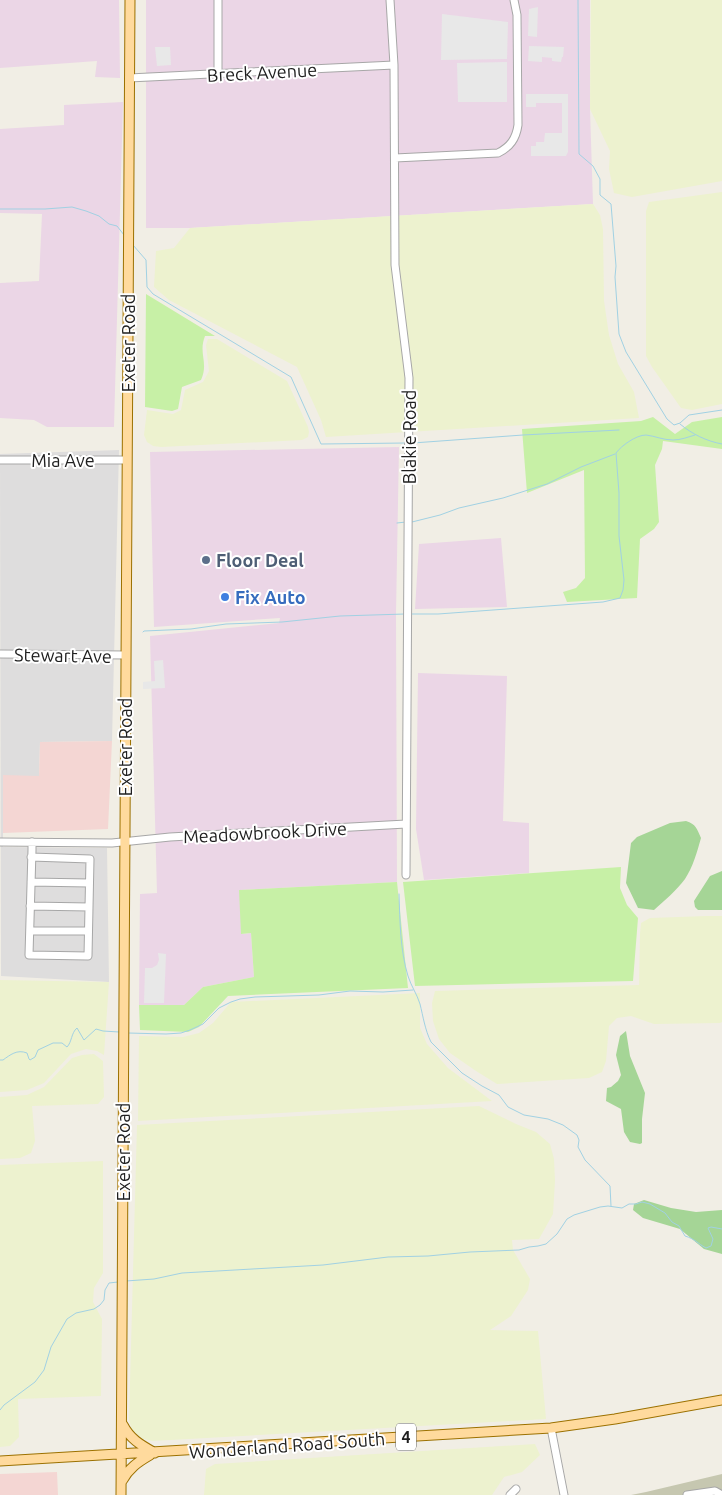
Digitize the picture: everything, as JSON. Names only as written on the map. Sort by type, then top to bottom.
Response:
[{"type":"main road","name":"Exeter Road","points":[[121,1495],[130,0]]},
{"type":"main road","name":"Wonderland Road South","points":[[0,1461],[551,1428],[722,1400]]},
{"type":"main road","points":[[121,1484],[134,1465],[155,1453],[133,1440],[122,1422]]},
{"type":"street","points":[[217,74],[218,0]]},
{"type":"street","name":"Blakie Road","points":[[390,0],[394,65],[395,265],[409,378],[406,876]]},
{"type":"street","points":[[395,158],[498,153],[512,142],[516,136],[518,125],[517,15],[514,0]]},
{"type":"street","name":"Breck Avenue","points":[[130,78],[394,65]]},
{"type":"street","name":"Mia Ave","points":[[0,460],[127,460]]},
{"type":"street","name":"Stewart Ave","points":[[0,654],[126,655]]},
{"type":"street","name":"Meadowbrook Drive","points":[[0,842],[71,843],[124,841],[406,824]]},
{"type":"street","points":[[32,842],[29,954],[88,956],[90,859],[32,857]]},
{"type":"street","points":[[31,882],[89,883]]},
{"type":"street","points":[[30,906],[89,907]]},
{"type":"street","points":[[30,931],[88,931]]},
{"type":"street","points":[[551,1428],[564,1495]]},
{"type":"street","points":[[510,1495],[516,1489]]},
{"type":"street","points":[[687,1495],[715,1491],[722,1495]]},
{"type":"shaded area","points":[[0,0],[119,0],[120,78],[95,77],[97,61],[0,68]]},
{"type":"shaded area","points":[[146,0],[590,0],[590,109],[593,204],[190,228],[146,228]]},
{"type":"shaded area","points":[[591,0],[722,0],[722,181],[632,197],[614,193],[609,169],[610,151],[590,109]]},
{"type":"shaded area","points":[[538,7],[537,37],[528,36],[529,9]]},
{"type":"shaded area","points":[[442,14],[508,22],[507,59],[441,60]]},
{"type":"shaded area","points":[[529,46],[564,47],[561,62],[552,61],[552,58],[542,57],[542,62],[528,61]]},
{"type":"shaded area","points":[[155,47],[170,47],[171,65],[157,66]]},
{"type":"shaded area","points":[[507,62],[507,102],[458,102],[457,63]]},
{"type":"shaded area","points":[[526,94],[568,94],[568,152],[566,156],[531,156],[531,146],[536,146],[536,142],[544,142],[545,133],[562,133],[562,103],[536,103],[536,107],[526,107]]},
{"type":"shaded area","points":[[123,102],[114,427],[47,427],[34,420],[0,418],[0,283],[39,281],[42,214],[0,213],[0,129],[64,125],[64,105]]},
{"type":"shaded area","points":[[722,192],[722,404],[692,410],[681,408],[646,356],[646,211],[649,202]]},
{"type":"shaded area","points":[[593,204],[600,215],[603,229],[604,301],[609,335],[618,364],[634,392],[639,418],[326,437],[321,420],[297,367],[169,300],[154,287],[156,251],[174,248],[190,228]]},
{"type":"shaded area","points":[[208,339],[217,339],[287,381],[308,427],[308,437],[302,440],[161,447],[153,446],[147,442],[144,435],[147,410],[173,414],[181,410],[185,390],[203,382],[209,371],[206,345]]},
{"type":"shaded area","points":[[399,447],[396,614],[397,882],[240,890],[242,934],[251,933],[254,977],[203,987],[184,1005],[139,1005],[140,894],[157,893],[150,636],[279,623],[280,618],[154,627],[150,452]]},
{"type":"shaded area","points":[[119,450],[112,741],[40,742],[39,776],[3,776],[3,847],[107,848],[109,982],[1,976],[0,454]]},
{"type":"shaded area","points":[[501,538],[507,607],[415,609],[419,544]]},
{"type":"shaded area","points":[[163,660],[165,688],[143,689],[143,682],[155,681],[154,661]]},
{"type":"shaded area","points":[[418,673],[507,676],[503,821],[529,823],[529,873],[424,880],[416,829]]},
{"type":"shaded area","points":[[112,741],[108,829],[3,833],[3,775],[39,776],[40,742]]},
{"type":"shaded area","points":[[722,916],[722,1022],[720,1023],[654,1024],[631,1016],[617,1018],[609,1026],[606,1061],[602,1072],[589,1078],[497,1084],[450,1053],[439,1039],[433,1021],[432,1003],[435,991],[639,985],[641,923],[650,918]]},
{"type":"shaded area","points":[[158,953],[166,954],[164,1003],[144,1003],[145,968],[152,968],[157,965],[159,960]]},
{"type":"shaded area","points":[[0,980],[109,982],[104,1055],[97,1051],[86,1049],[71,1054],[44,1083],[27,1090],[0,1092]]},
{"type":"shaded area","points":[[420,993],[420,1028],[427,1044],[448,1068],[492,1101],[138,1121],[139,1036],[183,1037],[199,1033],[213,1023],[231,1002]]},
{"type":"shaded area","points":[[94,1054],[103,1061],[104,1097],[98,1104],[32,1106],[35,1141],[31,1153],[20,1158],[0,1159],[0,1097],[27,1095],[44,1087],[72,1058]]},
{"type":"shaded area","points":[[479,1106],[536,1132],[550,1144],[554,1159],[553,1214],[539,1239],[512,1240],[513,1250],[530,1279],[528,1290],[511,1316],[490,1330],[538,1331],[546,1419],[153,1441],[143,1439],[132,1430],[129,1420],[137,1125]]},
{"type":"shaded area","points":[[103,1161],[103,1273],[94,1288],[93,1302],[102,1319],[101,1396],[18,1399],[19,1437],[10,1446],[0,1447],[0,1165]]},
{"type":"shaded area","points":[[535,1444],[540,1455],[522,1472],[504,1477],[492,1495],[204,1495],[206,1469],[215,1464]]},
{"type":"shaded area","points":[[57,1472],[58,1495],[0,1495],[0,1474]]},
{"type":"shaded area","points":[[722,1474],[722,1495],[631,1495],[646,1492]]},
{"type":"green space","points":[[146,294],[215,336],[205,336],[203,342],[204,368],[201,380],[182,387],[178,409],[172,411],[145,407]]},
{"type":"green space","points":[[653,417],[675,434],[692,422],[722,417],[722,449],[663,441],[662,449],[655,465],[659,522],[654,529],[640,539],[637,598],[567,602],[563,592],[576,588],[585,578],[584,470],[527,493],[522,429],[641,421]]},
{"type":"green space","points":[[686,821],[694,825],[701,838],[688,874],[671,895],[654,910],[638,908],[626,883],[631,843],[637,837],[670,823]]},
{"type":"green space","points":[[621,867],[620,888],[627,905],[638,918],[633,981],[415,986],[403,882]]},
{"type":"green space","points":[[722,871],[722,910],[698,910],[695,907],[694,901],[710,876]]},
{"type":"green space","points":[[397,882],[408,988],[228,996],[199,1027],[188,1032],[140,1030],[139,1005],[184,1005],[203,987],[254,977],[251,933],[241,934],[239,890]]},
{"type":"green space","points":[[626,1031],[630,1056],[645,1093],[642,1143],[640,1144],[630,1142],[624,1132],[621,1109],[606,1101],[607,1088],[618,1081],[621,1075],[616,1055],[620,1036]]},
{"type":"green space","points":[[644,1200],[671,1208],[696,1212],[722,1210],[722,1254],[704,1249],[680,1229],[643,1218],[633,1210],[634,1204]]},
{"type":"waterway","points":[[578,0],[579,154],[593,166],[600,179],[600,195],[611,204],[619,334],[626,352],[667,419],[674,425],[680,423],[689,415],[722,410]]},
{"type":"waterway","points":[[0,209],[72,207],[99,216],[109,224],[117,226],[124,235]]},
{"type":"waterway","points":[[133,245],[146,260],[147,287],[153,294],[291,377],[321,444],[406,443]]},
{"type":"waterway","points":[[680,424],[700,437],[722,444]]},
{"type":"waterway","points":[[413,443],[619,430]]},
{"type":"waterway","points":[[409,614],[438,614],[603,602],[620,598],[624,580],[619,536],[619,493],[616,453],[629,441],[642,435],[673,440],[695,435]]},
{"type":"waterway","points":[[412,522],[459,508],[503,498],[547,484],[581,467],[615,454]]},
{"type":"waterway","points":[[397,523],[406,522]]},
{"type":"waterway","points":[[143,632],[340,616],[405,614]]},
{"type":"waterway","points":[[399,894],[405,966],[420,1004],[431,1042],[462,1073],[499,1095],[508,1107],[524,1115],[548,1119],[563,1125],[577,1135],[579,1140],[578,1147],[585,1160],[610,1186],[611,1206]]},
{"type":"waterway","points":[[128,1033],[181,1033],[203,1024],[219,1008],[240,999],[319,995],[350,991],[383,992],[413,990]]},
{"type":"waterway","points":[[0,1060],[20,1052],[27,1053],[30,1060],[35,1057],[38,1050],[53,1043],[62,1043],[67,1047],[77,1028],[84,1040],[96,1029],[119,1032]]},
{"type":"waterway","points":[[126,1281],[154,1279],[182,1273],[323,1265],[388,1257],[519,1250],[546,1244],[557,1234],[567,1219],[574,1215],[600,1207],[622,1208],[629,1204],[642,1202],[650,1204],[665,1213],[672,1222],[679,1226],[685,1236],[706,1248],[711,1246],[713,1239],[708,1228],[722,1229]]},
{"type":"waterway","points":[[0,1410],[35,1382],[44,1370],[51,1347],[67,1319],[76,1313],[94,1309],[100,1305],[104,1300],[105,1290],[109,1283],[118,1282]]},
{"type":"place","name":"Floor Deal","points":[[206,560]]},
{"type":"place","name":"Fix Auto","points":[[225,597]]}]
